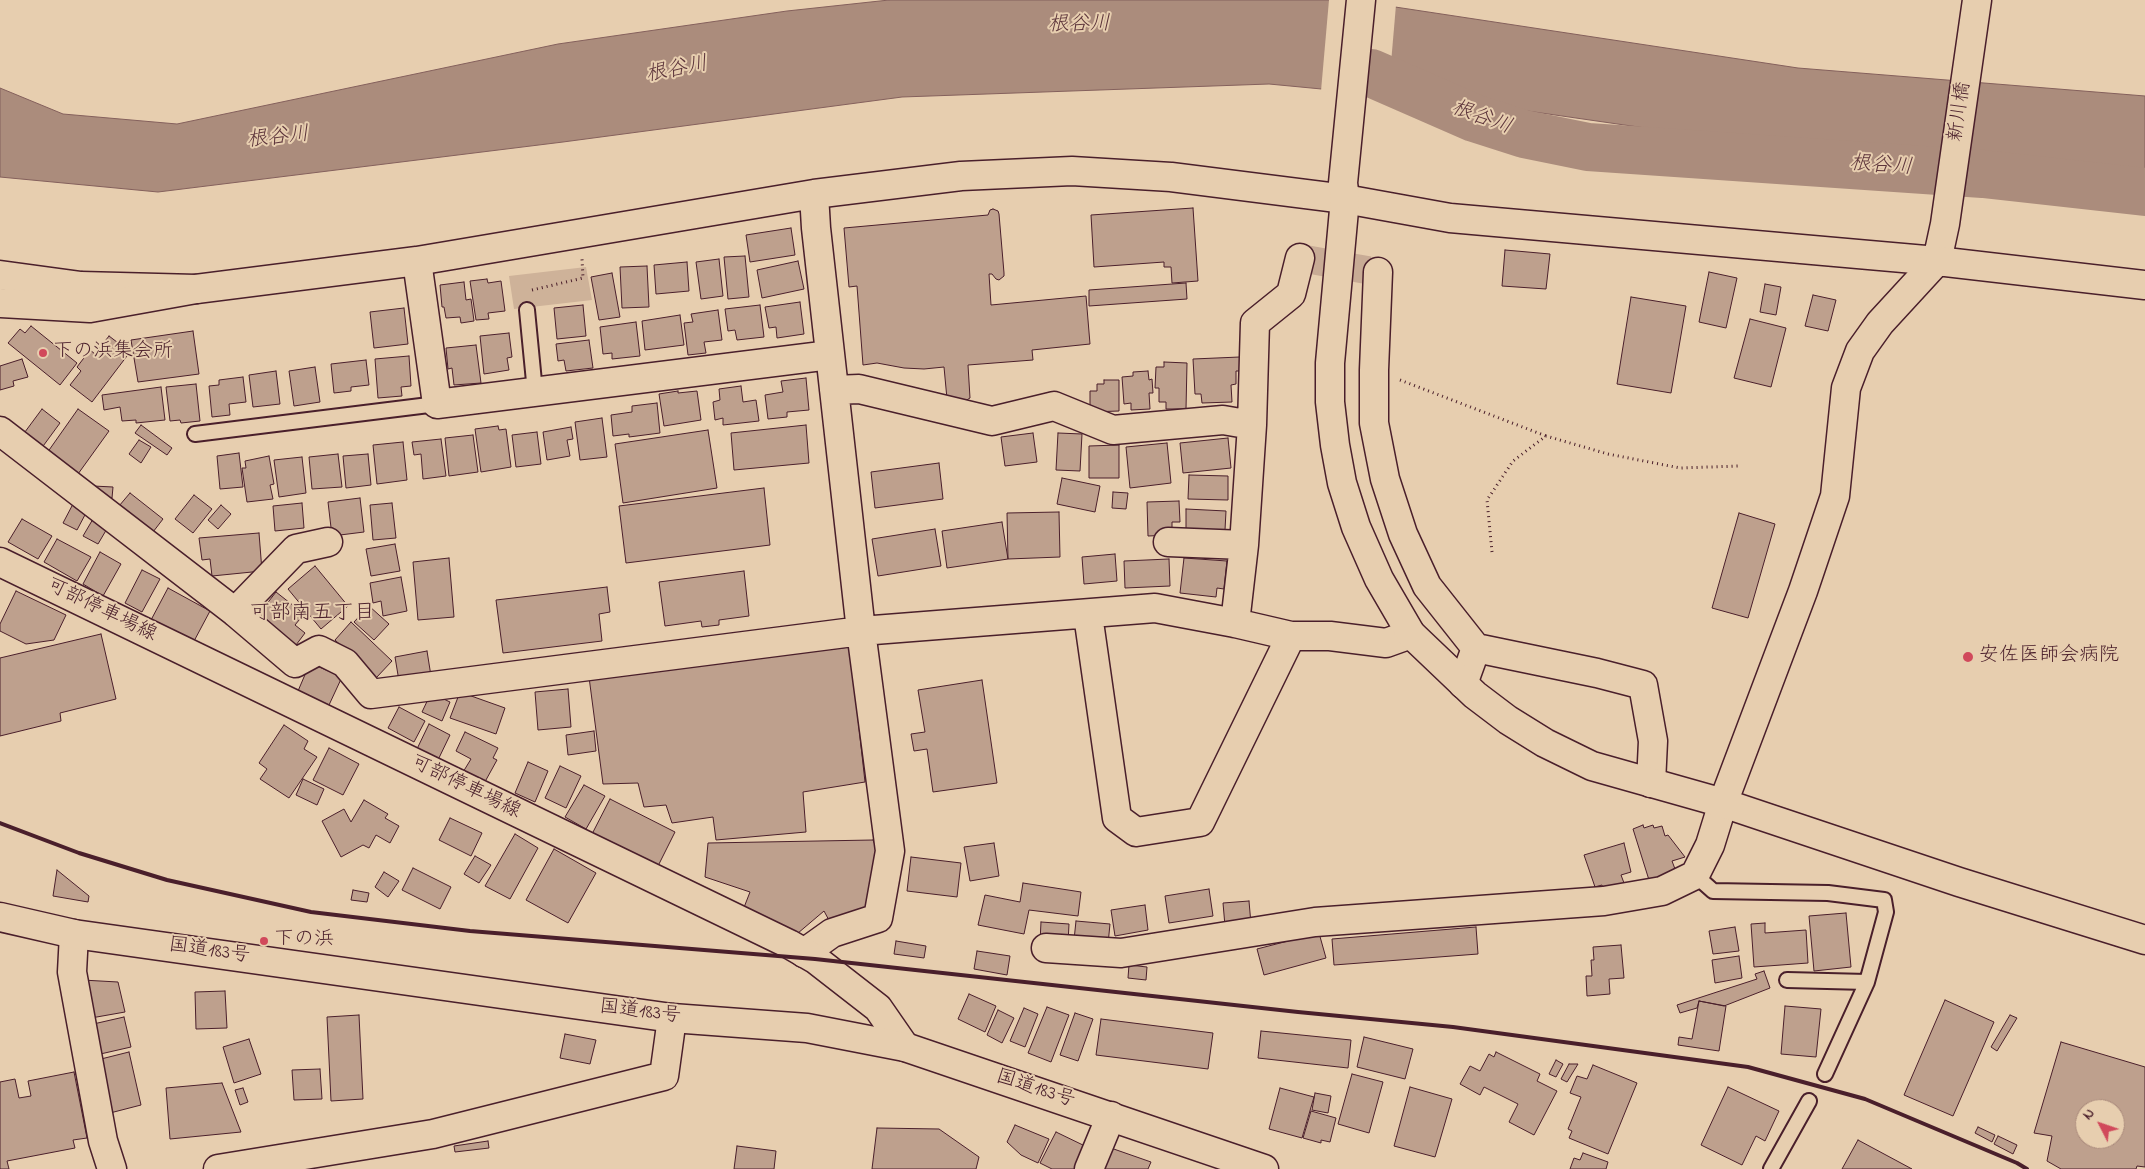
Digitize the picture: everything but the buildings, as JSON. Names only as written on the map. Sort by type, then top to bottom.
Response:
[{"type":"main road","points":[[1361,0],[1330,363],[1330,402],[1342,483],[1356,527],[1379,579],[1411,634],[1463,684],[1508,720],[1545,743],[1592,766],[1723,803],[1959,882],[2145,940]]},
{"type":"main road","name":"新川橋","points":[[1937,261],[1945,224],[1977,0]]},
{"type":"main road","points":[[0,303],[90,308],[196,289],[417,261],[814,194],[960,176],[1072,171],[1171,176],[1344,191],[1859,240],[1937,261],[2145,284]]},
{"type":"main road","points":[[804,953],[832,933],[878,918],[890,851],[861,631],[816,228],[814,194]]},
{"type":"main road","points":[[1235,623],[1244,545],[1252,425],[1255,323],[1291,294],[1300,258]]},
{"type":"main road","points":[[417,261],[437,404],[830,355]]},
{"type":"main road","points":[[1046,948],[1121,953],[1315,922],[1604,901],[1662,890],[1695,875],[1710,845],[1723,803],[1803,591],[1835,496],[1846,388],[1860,351],[1880,323],[1937,261]]},
{"type":"main road","points":[[1378,272],[1374,423],[1385,479],[1403,534],[1427,586],[1476,648],[1597,673],[1643,685],[1653,741],[1651,783]]},
{"type":"main road","points":[[0,275],[80,286],[196,289]]},
{"type":"main road","points":[[834,390],[860,389],[992,421],[1054,406],[1113,430],[1223,420],[1252,425]]},
{"type":"main road","points":[[0,431],[235,612],[294,663],[319,650],[344,663],[371,694],[861,631],[1088,615],[1156,608],[1290,636],[1330,636],[1386,643],[1411,634]]},
{"type":"main road","points":[[235,612],[296,549],[328,542]]},
{"type":"main road","points":[[1168,542],[1244,545]]},
{"type":"main road","name":"可部停車場線","points":[[0,562],[804,953],[878,1008],[905,1047]]},
{"type":"main road","points":[[1088,615],[1116,818],[1136,832],[1200,822],[1290,636]]},
{"type":"main road","points":[[1463,684],[1476,648]]},
{"type":"main road","name":"国道183号","points":[[0,917],[74,934],[672,1018],[807,1028],[905,1047],[1264,1169]]},
{"type":"main road","points":[[74,934],[72,972],[103,1141],[112,1169]]},
{"type":"main road","points":[[218,1169],[432,1134],[664,1076],[672,1018]]},
{"type":"main road","points":[[1089,1169],[1111,1116]]},
{"type":"lane","points":[[527,310],[534,392]]},
{"type":"lane","points":[[195,434],[437,404]]},
{"type":"lane","points":[[1695,875],[1713,891],[1828,893],[1884,900],[1886,912],[1867,982],[1825,1074]]},
{"type":"lane","points":[[1787,980],[1867,982]]},
{"type":"lane","points":[[1771,1169],[1809,1101]]},
{"type":"path","points":[[527,310],[525,291],[583,278],[580,233]]},
{"type":"path","points":[[1374,370],[1546,436],[1608,454],[1680,468],[1740,466]]},
{"type":"path","points":[[1492,552],[1487,500],[1512,461],[1546,436]]},
{"type":"shaded area","points":[[586,267],[592,300],[514,309],[509,276]]},
{"type":"water","points":[[889,0],[1349,0],[1798,68],[2145,96],[2145,182],[1763,145],[1479,104],[1269,84],[902,97],[563,142],[158,192],[0,177],[0,88],[63,114],[177,124],[558,44],[787,11]]},
{"type":"pier","points":[[1329,0],[1365,0],[1396,5],[1388,98],[1321,91]]},
{"type":"waterway","name":"根谷川","points":[[1371,73],[1474,118],[1524,134],[1588,147],[1983,174],[2145,192]]},
{"type":"tunnel","points":[[1300,258],[1378,272]]},
{"type":"railway","points":[[0,823],[79,853],[167,880],[311,912],[470,931],[815,959],[1298,1012],[1453,1027],[1748,1067],[1865,1099],[2017,1163],[2027,1169]]},
{"type":"place","name":"下の浜集会所","points":[[43,353]]},
{"type":"place","name":"安佐医師会病院","points":[[1968,657]]},
{"type":"place","name":"下の浜","points":[[264,941]]},
{"type":"district","name":"可部南五丁目","points":[[312,615]]}]
